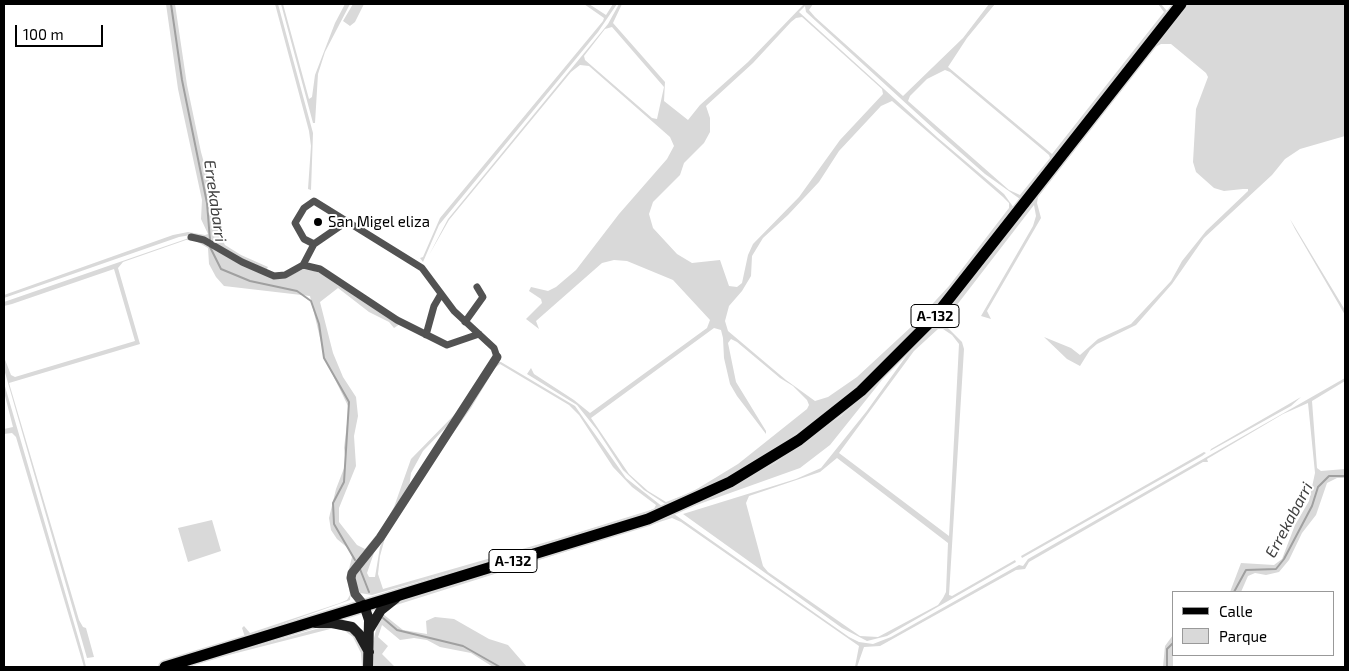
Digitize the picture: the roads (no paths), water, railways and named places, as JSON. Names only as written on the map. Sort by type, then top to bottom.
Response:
[{"type":"main road","name":"A-132","points":[[165,667],[621,528],[672,509],[745,474],[799,440],[830,417],[878,376],[933,319],[1181,4]]},
{"type":"main road","points":[[309,623],[332,623],[352,627],[369,626],[381,610],[405,593]]},
{"type":"main road","points":[[364,605],[369,626],[369,666]]},
{"type":"main road","points":[[352,627],[359,634],[368,652]]},
{"type":"street","points":[[314,244],[304,239],[295,223],[304,208],[314,200],[346,222],[422,268],[465,322],[494,348],[497,357],[380,538],[352,572],[355,594],[364,605]]},
{"type":"street","points":[[191,237],[204,240],[242,262],[274,276],[285,275],[303,265],[314,244],[346,222]]},
{"type":"street","points":[[303,265],[320,269],[397,320],[447,346],[479,334]]},
{"type":"street","points":[[465,322],[483,297],[477,287]]},
{"type":"street","points":[[426,335],[434,306],[441,294]]},
{"type":"waterway","name":"Errekabarri","points":[[171,4],[182,80],[207,203],[210,240]]},
{"type":"waterway","name":"Errekabarri","points":[[210,247],[221,269],[250,281],[297,291],[311,301],[319,324],[324,358],[349,402],[344,482],[333,503],[334,524],[355,560]]},
{"type":"waterway","name":"Errekabarri","points":[[1235,591],[1246,570],[1276,569],[1284,559],[1312,506],[1318,487],[1329,476],[1345,476]]},
{"type":"waterway","name":"Errekabarri","points":[[360,569],[369,592]]},
{"type":"waterway","name":"Errekabarri","points":[[383,618],[397,630],[463,646],[500,667]]},
{"type":"waterway","name":"Errekabarri","points":[[1167,667],[1167,649],[1172,644]]},
{"type":"place","name":"San Migel eliza","points":[[318,222]]}]
